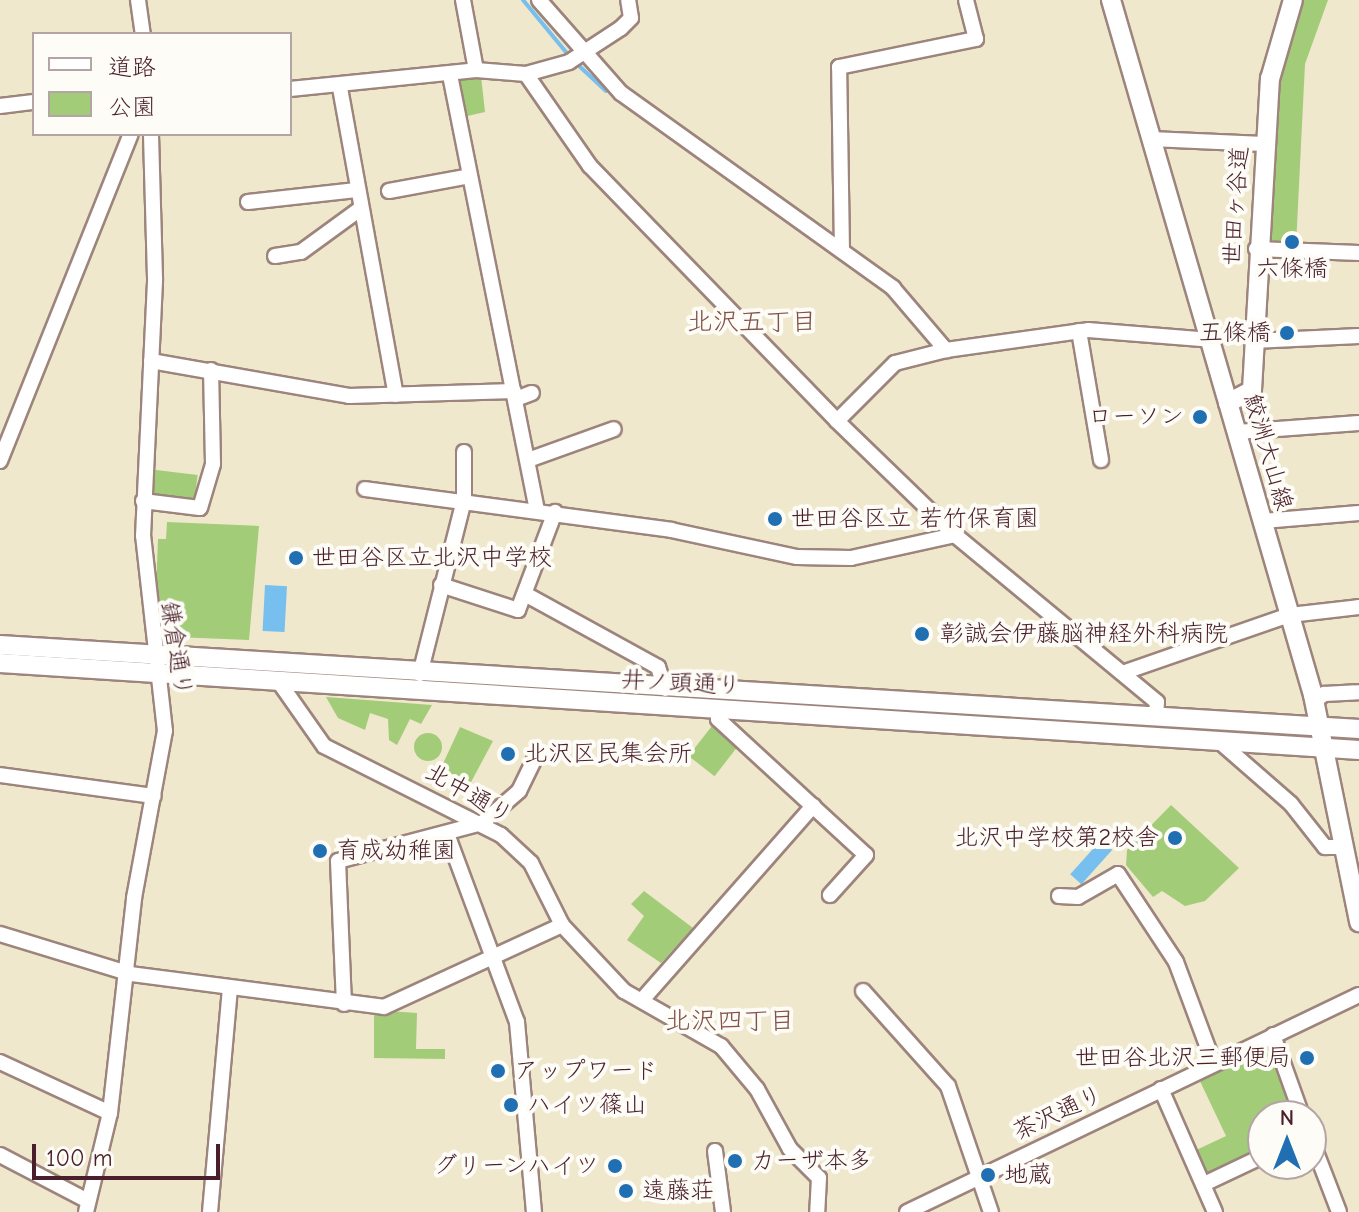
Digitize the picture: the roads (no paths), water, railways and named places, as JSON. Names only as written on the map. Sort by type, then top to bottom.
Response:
[{"type":"main road","name":"鮫洲大山線","points":[[1111,0],[1314,702],[1359,922]]},
{"type":"main road","name":"世田ヶ谷道","points":[[1228,403],[1251,392],[1256,249],[1272,60],[1293,0]]},
{"type":"main road","name":"井ノ頭通り","points":[[0,645],[420,674],[1359,729]]},
{"type":"main road","name":"井ノ頭通り","points":[[0,663],[1359,750]]},
{"type":"street","points":[[138,0],[143,32]]},
{"type":"street","points":[[463,0],[476,70]]},
{"type":"street","points":[[539,0],[576,57],[660,124],[893,288],[946,350]]},
{"type":"street","points":[[292,89],[340,88],[476,70],[526,74],[576,57],[631,18],[628,0]]},
{"type":"street","points":[[842,251],[839,67],[976,39],[966,0]]},
{"type":"street","points":[[526,74],[590,166],[837,421],[955,535],[1125,672],[1157,702],[1156,718]]},
{"type":"street","points":[[450,75],[537,509]]},
{"type":"street","points":[[340,88],[356,190],[396,395]]},
{"type":"street","points":[[0,106],[32,102]]},
{"type":"street","points":[[0,461],[130,136]]},
{"type":"street","name":"鎌倉通り","points":[[87,1206],[110,1113],[124,972],[165,731],[163,675],[145,600],[143,501],[151,361],[151,136]]},
{"type":"street","points":[[1152,139],[1263,144]]},
{"type":"street","points":[[389,191],[470,176]]},
{"type":"street","points":[[248,202],[356,190]]},
{"type":"street","points":[[275,256],[301,252],[360,209]]},
{"type":"street","points":[[1256,249],[1359,253]]},
{"type":"street","points":[[837,421],[895,363],[946,350],[1079,331],[1211,340]]},
{"type":"street","points":[[1079,331],[1101,460]]},
{"type":"street","points":[[1253,341],[1359,336]]},
{"type":"street","points":[[151,361],[211,370],[308,392],[396,395],[532,393]]},
{"type":"street","points":[[143,501],[200,508],[213,464],[211,370]]},
{"type":"street","points":[[1237,432],[1359,423]]},
{"type":"street","points":[[528,460],[614,429]]},
{"type":"street","points":[[420,674],[464,500],[464,452]]},
{"type":"street","points":[[365,489],[537,509],[797,557],[851,558],[955,535]]},
{"type":"street","points":[[441,585],[518,610],[555,512]]},
{"type":"street","points":[[1263,521],[1359,513]]},
{"type":"street","points":[[525,594],[658,667],[665,689]]},
{"type":"street","points":[[1125,672],[1290,615],[1359,607]]},
{"type":"street","name":"北中通り","points":[[279,682],[324,746],[482,823],[531,863],[562,925],[646,1002],[721,1046],[757,1089],[790,1149],[819,1178],[817,1212]]},
{"type":"street","points":[[1314,702],[1324,694],[1359,692]]},
{"type":"street","points":[[718,709],[718,719],[866,855],[830,895]]},
{"type":"street","points":[[1220,742],[1291,804],[1325,847],[1344,847]]},
{"type":"street","points":[[344,1004],[338,861],[482,823],[519,791],[537,754]]},
{"type":"street","points":[[0,775],[154,796]]},
{"type":"street","points":[[646,1002],[813,806]]},
{"type":"street","points":[[447,834],[517,1022],[534,1212]]},
{"type":"street","points":[[1059,896],[1078,897],[1118,874],[1176,962],[1214,1064]]},
{"type":"street","points":[[0,934],[124,972],[230,989],[384,1007],[562,925]]},
{"type":"street","points":[[210,1212],[230,989]]},
{"type":"street","points":[[863,991],[937,1068],[979,1172],[991,1212]]},
{"type":"street","name":"茶沢通り","points":[[907,1212],[979,1172],[1359,995]]},
{"type":"street","points":[[1273,1035],[1296,1100]]},
{"type":"street","points":[[0,1062],[110,1113]]},
{"type":"street","points":[[1161,1089],[1215,1212]]},
{"type":"street","points":[[715,1151],[723,1212]]},
{"type":"street","points":[[0,1155],[87,1206]]},
{"type":"street","points":[[1204,1184],[1247,1164]]},
{"type":"street","points":[[1327,1180],[1339,1212]]},
{"type":"water","points":[[265,585],[287,586],[285,632],[263,631]]},
{"type":"water","points":[[1101,840],[1112,850],[1081,884],[1070,874]]},
{"type":"waterway","points":[[523,0],[570,57]]},
{"type":"waterway","points":[[576,63],[606,91]]},
{"type":"place","name":"六條橋","points":[[1292,242]]},
{"type":"place","name":"五條橋","points":[[1287,333]]},
{"type":"place","name":"ローソン","points":[[1200,417]]},
{"type":"place","name":"世田谷区立 若竹保育園","points":[[775,519]]},
{"type":"place","name":"世田谷区立北沢中学校","points":[[296,558]]},
{"type":"place","name":"彰誠会伊藤脳神経外科病院","points":[[922,634]]},
{"type":"place","name":"北沢区民集会所","points":[[508,754]]},
{"type":"place","name":"北沢中学校第2校舎","points":[[1175,838]]},
{"type":"place","name":"育成幼稚園","points":[[320,851]]},
{"type":"place","name":"世田谷北沢三郵便局","points":[[1307,1058]]},
{"type":"place","name":"アップワード","points":[[498,1071]]},
{"type":"place","name":"ハイツ篠山","points":[[511,1105]]},
{"type":"place","name":"カーザ本多","points":[[735,1161]]},
{"type":"place","name":"グリーンハイツ","points":[[615,1166]]},
{"type":"place","name":"地蔵","points":[[988,1175]]},
{"type":"place","name":"遠藤荘","points":[[626,1191]]},
{"type":"district","name":"北沢五丁目","points":[[752,323]]},
{"type":"district","name":"北沢四丁目","points":[[730,1022]]}]
